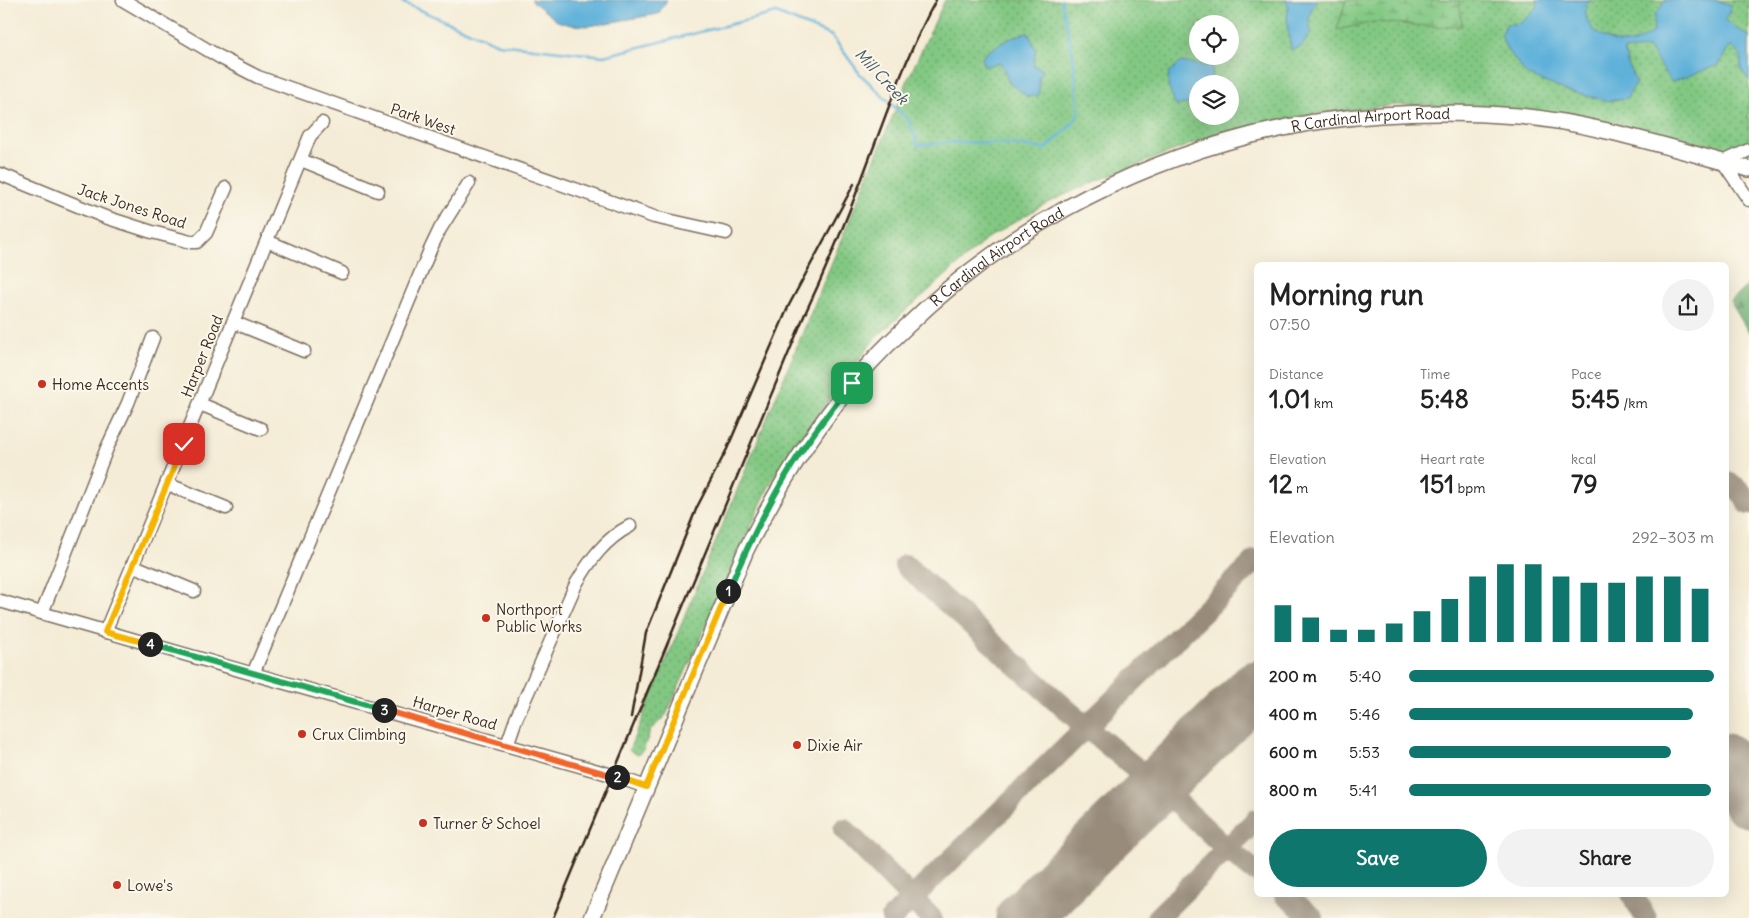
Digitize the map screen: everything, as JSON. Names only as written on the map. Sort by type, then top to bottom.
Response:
[{"type":"main road","name":"R Cardinal Airport Road","points":[[592,918],[746,550],[768,506],[789,471],[822,422],[852,383],[886,346],[959,279],[1041,222],[1084,198],[1174,158],[1222,143],[1319,121],[1369,115],[1428,113],[1520,116],[1618,134],[1749,168]]},
{"type":"street","name":"Park West","points":[[123,0],[223,59],[258,77],[654,217],[726,233]]},
{"type":"street","name":"Harper Road","points":[[105,632],[310,136],[322,123]]},
{"type":"street","points":[[1749,150],[1723,162],[1749,200]]},
{"type":"street","points":[[301,160],[378,191]]},
{"type":"street","name":"Jack Jones Road","points":[[0,174],[105,216],[152,232],[191,242],[197,242],[206,233],[226,188]]},
{"type":"street","points":[[253,674],[430,250],[440,229],[469,183]]},
{"type":"street","points":[[267,241],[342,274]]},
{"type":"street","points":[[233,322],[304,351]]},
{"type":"street","points":[[42,613],[153,338]]},
{"type":"street","points":[[200,404],[261,428]]},
{"type":"street","points":[[167,484],[226,508]]},
{"type":"street","name":"Harper Road","points":[[507,745],[516,718],[579,578],[598,550],[613,536],[630,526]]},
{"type":"street","points":[[132,565],[194,591]]},
{"type":"street","name":"Harper Road","points":[[0,601],[612,775],[646,787]]},
{"type":"green space","points":[[945,0],[1749,0],[1749,164],[1506,110],[1429,105],[1395,105],[1312,114],[1244,128],[1199,141],[1086,185],[1043,205],[988,238],[875,338],[781,465],[770,484],[666,715],[650,731],[644,749],[638,755],[629,750],[909,77]]},
{"type":"green space","points":[[1346,0],[1459,0],[1462,26],[1442,27],[1374,22],[1337,30]]},
{"type":"green space","points":[[1749,284],[1749,333],[1730,301]]},
{"type":"water","points":[[531,0],[667,0],[658,14],[589,26],[571,25],[557,21]]},
{"type":"water","points":[[1285,0],[1318,0],[1311,10],[1309,20],[1311,33],[1301,47],[1291,50],[1287,24],[1288,5]]},
{"type":"water","points":[[1537,0],[1591,0],[1586,3],[1586,15],[1591,27],[1605,38],[1628,44],[1638,41],[1653,32],[1655,15],[1666,0],[1715,0],[1731,5],[1730,12],[1724,19],[1749,36],[1749,80],[1741,70],[1741,56],[1732,47],[1727,50],[1719,65],[1671,82],[1649,48],[1624,50],[1636,83],[1627,98],[1608,101],[1567,91],[1527,75],[1507,50],[1501,35],[1506,24],[1516,24],[1528,17],[1538,6]]},
{"type":"water","points":[[1028,32],[1036,50],[1033,65],[1043,70],[1039,78],[1039,95],[1028,97],[1009,83],[1001,63],[984,66],[982,58],[996,46]]},
{"type":"water","points":[[1181,62],[1189,63],[1189,65],[1213,67],[1212,75],[1189,75],[1189,104],[1176,106],[1168,86],[1169,72]]},
{"type":"waterway","name":"Mill Creek","points":[[397,0],[498,44],[604,56],[776,13],[832,36],[860,74],[909,121],[918,145],[954,142],[1001,143],[1046,149],[1074,122],[1079,111],[1073,54],[1061,0]]},
{"type":"taxiway","points":[[1729,484],[1740,491],[1749,504]]},
{"type":"taxiway","points":[[892,918],[1254,562]]},
{"type":"taxiway","points":[[905,565],[1086,727],[1137,769],[1156,774],[1165,773],[1175,768]]},
{"type":"taxiway","points":[[1136,807],[1157,798],[1178,803],[1227,849],[1254,870]]},
{"type":"taxiway","points":[[1157,918],[1254,822]]},
{"type":"taxiway","points":[[844,829],[931,918]]},
{"type":"taxiway","points":[[1287,897],[1313,918]]},
{"type":"taxiway","points":[[1633,897],[1646,918]]},
{"type":"runway","points":[[1023,918],[1254,690]]},
{"type":"runway","points":[[1729,766],[1749,800]]},
{"type":"railway","points":[[553,918],[856,195],[893,95],[936,0]]},
{"type":"railway","points":[[631,717],[646,633],[697,507],[727,449],[789,305],[854,184]]},
{"type":"place","name":"Home Accents","points":[[42,384]]},
{"type":"place","name":"Northport Public Works","points":[[486,618]]},
{"type":"place","name":"Crux Climbing","points":[[302,734]]},
{"type":"place","name":"Dixie Air","points":[[797,745]]},
{"type":"place","name":"Turner & Schoel","points":[[423,823]]},
{"type":"place","name":"Lowe's","points":[[117,885]]},
{"type":"route","points":[[184,444],[105,632],[597,770],[646,787],[726,595],[768,506],[822,422],[852,383]]}]
